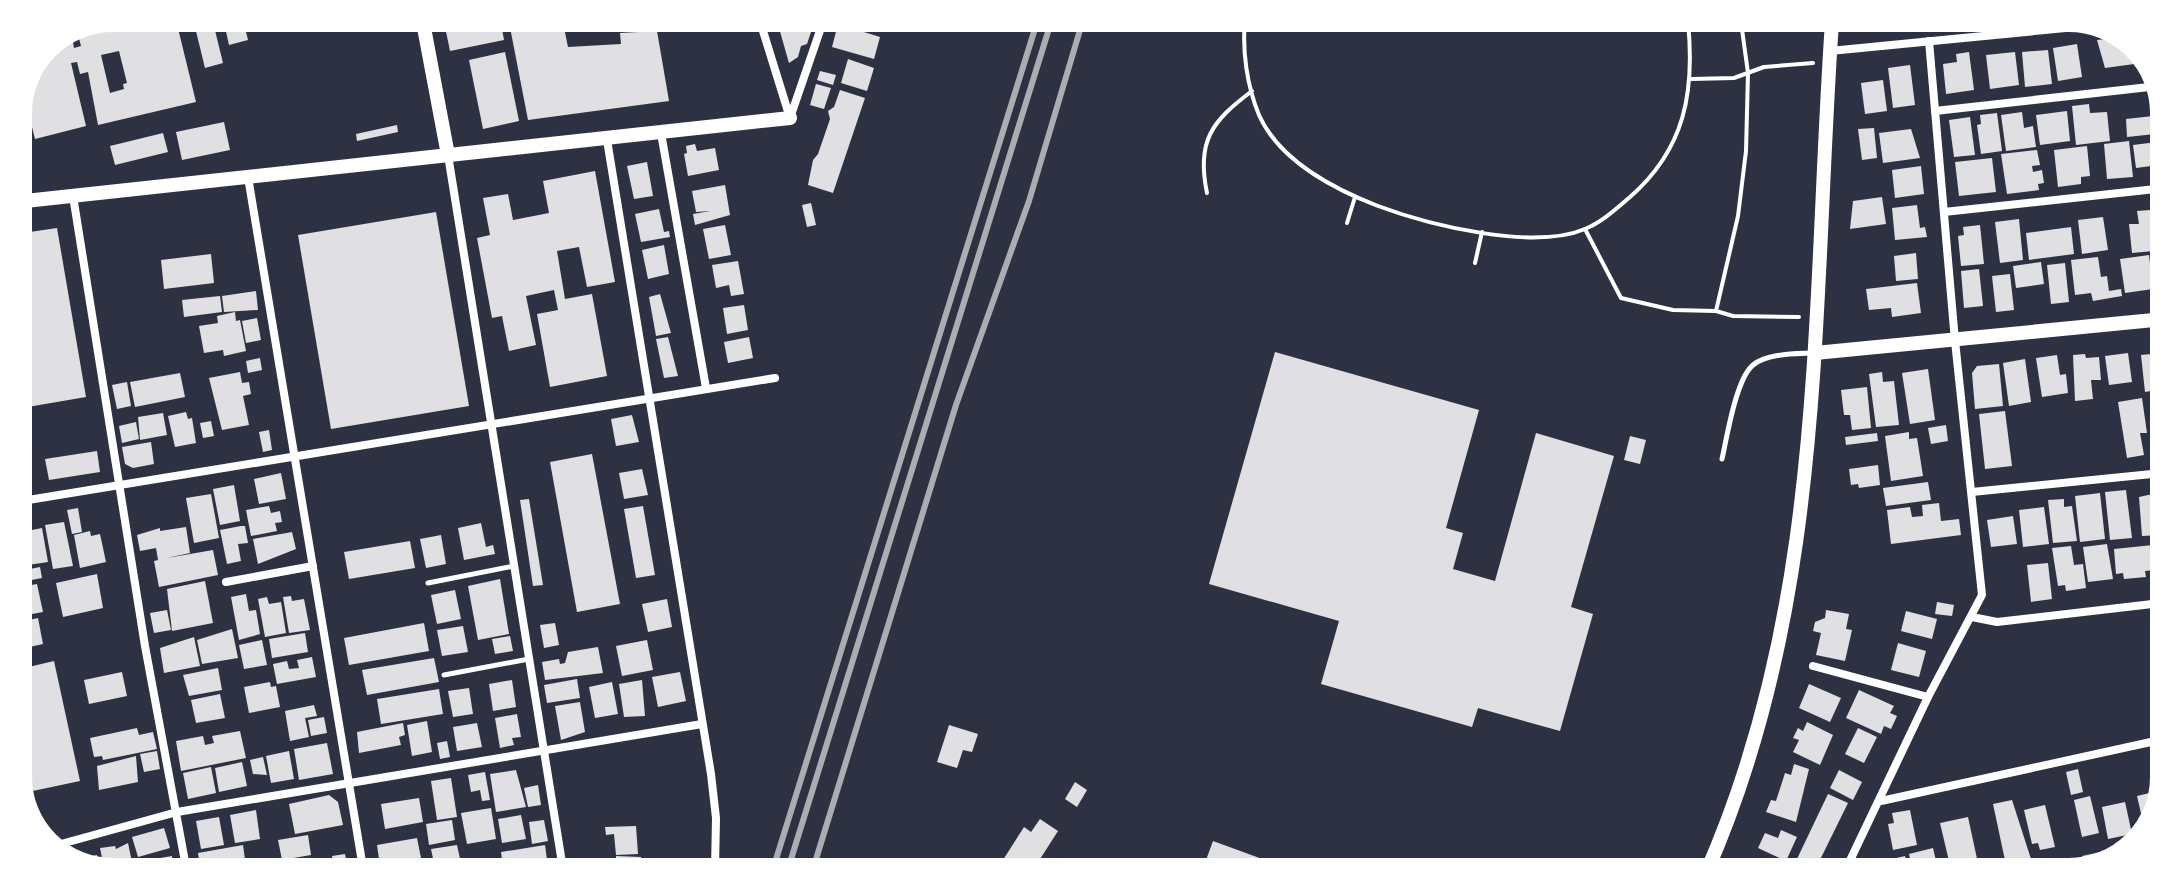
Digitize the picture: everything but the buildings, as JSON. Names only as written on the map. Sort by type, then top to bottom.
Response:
[{"type":"street","points":[[424,30],[448,155],[562,860]]},
{"type":"street","points":[[763,30],[790,118]]},
{"type":"street","points":[[790,118],[820,30]]},
{"type":"street","points":[[1712,860],[1730,819],[1752,749],[1793,570],[1806,487],[1831,30]]},
{"type":"street","points":[[1830,51],[2044,30]]},
{"type":"street","points":[[1851,860],[1928,697],[1982,595],[1955,341],[1929,41]]},
{"type":"street","points":[[1935,111],[2148,87]]},
{"type":"street","points":[[30,201],[790,118]]},
{"type":"street","points":[[661,133],[706,388]]},
{"type":"street","points":[[607,140],[702,724],[716,818],[715,860]]},
{"type":"street","points":[[248,177],[362,860]]},
{"type":"street","points":[[1944,212],[2152,189]]},
{"type":"street","points":[[73,196],[118,485],[185,860]]},
{"type":"street","points":[[1815,353],[2152,320]]},
{"type":"street","points":[[30,500],[775,378]]},
{"type":"street","points":[[1972,492],[2152,474]]},
{"type":"street","points":[[226,582],[313,566]]},
{"type":"street","points":[[1972,617],[1997,622],[2152,606]]},
{"type":"street","points":[[1813,666],[1928,697]]},
{"type":"street","points":[[63,843],[177,812],[702,724]]},
{"type":"street","points":[[1881,801],[2152,742]]},
{"type":"lane","points":[[1722,459],[1743,379],[1754,365],[1772,357],[1815,353]]},
{"type":"lane","points":[[428,583],[514,566]]},
{"type":"lane","points":[[444,675],[529,659]]},
{"type":"path","points":[[1245,30],[1244,56],[1260,117],[1278,141],[1307,168],[1355,197],[1438,227],[1535,236],[1585,229],[1611,213],[1644,185],[1672,150],[1691,79],[1688,30]]},
{"type":"path","points":[[1716,311],[1738,216],[1746,151],[1748,73],[1742,30]]},
{"type":"path","points":[[1691,79],[1734,78],[1764,67],[1813,63]]},
{"type":"path","points":[[1207,193],[1203,157],[1207,140],[1216,121],[1252,91]]},
{"type":"path","points":[[1347,223],[1355,197]]},
{"type":"path","points":[[1585,229],[1621,298],[1673,310],[1716,311],[1733,316],[1799,317]]},
{"type":"path","points":[[1475,263],[1482,232]]},
{"type":"railway","points":[[776,860],[1035,30]]},
{"type":"railway","points":[[791,860],[1049,30]]},
{"type":"railway","points":[[816,860],[956,405],[1029,201],[1080,30]]}]
